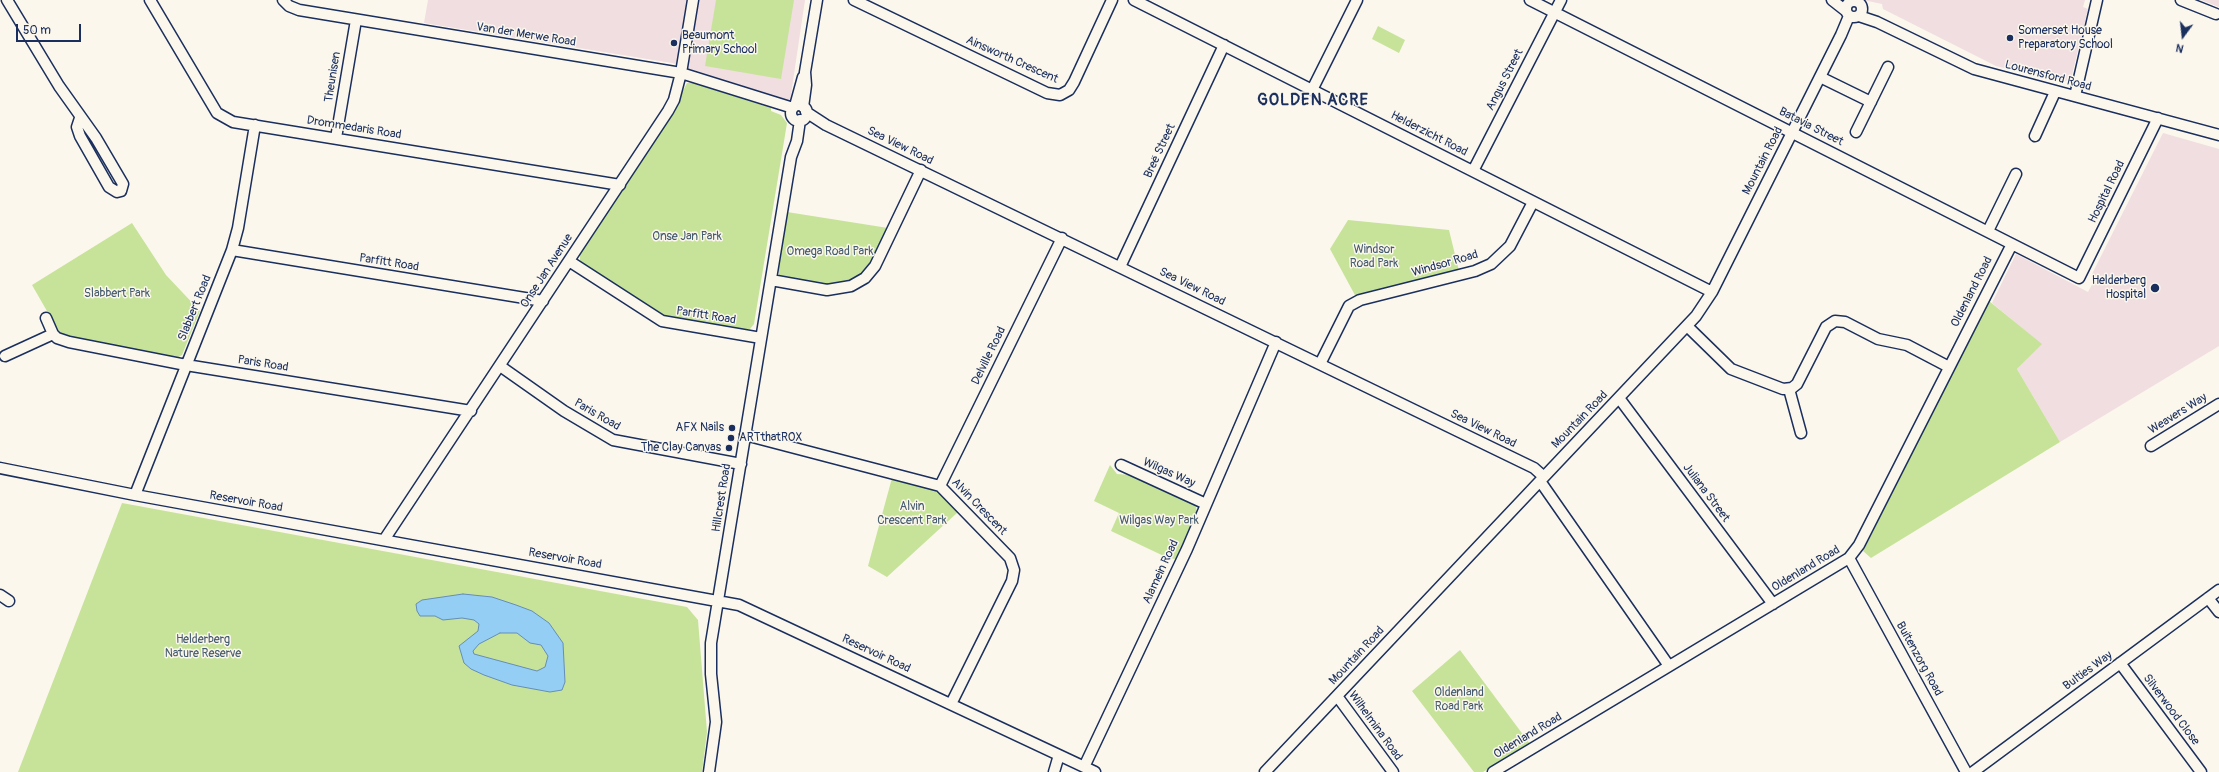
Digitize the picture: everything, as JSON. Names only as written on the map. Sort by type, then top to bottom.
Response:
[{"type":"street","points":[[7,0],[59,86],[80,118],[96,138],[123,184],[121,191],[117,192],[109,187],[80,136],[77,127],[80,118]]},
{"type":"street","name":"Drommedaris Road","points":[[150,0],[218,113],[232,122],[620,185]]},
{"type":"street","name":"Van der Merwe Road","points":[[283,0],[289,6],[299,10],[681,73],[798,113]]},
{"type":"street","name":"Onse Jan Avenue","points":[[384,540],[471,411],[668,111],[674,100],[681,73],[693,0]]},
{"type":"street","name":"Hillcrest Road","points":[[709,772],[716,722],[711,652],[718,600],[791,157],[797,141],[800,84],[805,72],[817,0]]},
{"type":"street","name":"Ainsworth Crescent","points":[[854,0],[1041,91],[1060,95],[1069,90],[1074,82],[1112,0]]},
{"type":"street","name":"Helderzicht Road","points":[[1134,0],[1712,292]]},
{"type":"street","points":[[1312,90],[1357,0]]},
{"type":"street","name":"Batavia Street","points":[[1530,0],[2079,278]]},
{"type":"street","name":"Angus Street","points":[[1473,171],[1561,0]]},
{"type":"street","name":"Lourensford Road","points":[[1832,0],[1853,7],[1877,22],[1974,69],[2056,92],[2219,134]]},
{"type":"street","points":[[2075,96],[2097,0]]},
{"type":"street","points":[[2181,0],[2216,14]]},
{"type":"street","name":"Mountain Road","points":[[1265,772],[1687,326],[1712,292],[1841,35],[1853,7]]},
{"type":"street","name":"Theunisen","points":[[336,138],[356,20]]},
{"type":"street","name":"Breë Street","points":[[1120,267],[1224,45]]},
{"type":"street","points":[[1856,132],[1888,67]]},
{"type":"street","points":[[1820,77],[1871,102]]},
{"type":"street","points":[[2035,136],[2056,92]]},
{"type":"street","name":"Sea View Road","points":[[798,113],[826,124],[1534,468],[1669,666]]},
{"type":"street","name":"Hospital Road","points":[[2079,278],[2158,118]]},
{"type":"street","name":"Slabbert Road","points":[[136,495],[186,364],[232,250],[238,228],[254,125]]},
{"type":"street","points":[[771,280],[835,289],[851,286],[864,278],[875,266],[921,170]]},
{"type":"street","points":[[1988,231],[2016,174]]},
{"type":"street","name":"Windsor Road","points":[[1320,364],[1349,306],[1360,300],[1475,271],[1492,264],[1510,246],[1533,202]]},
{"type":"street","name":"Delville Road","points":[[940,486],[1062,238]]},
{"type":"street","name":"Oldenland Road","points":[[1493,772],[1849,558],[1859,545],[2012,244]]},
{"type":"street","name":"Parfitt Road","points":[[232,250],[542,301]]},
{"type":"street","name":"Parfitt Road","points":[[569,261],[662,321],[761,338]]},
{"type":"street","points":[[5,356],[53,334],[46,318]]},
{"type":"street","points":[[1687,326],[1732,369],[1780,388],[1789,389],[1797,384],[1826,327],[1835,321],[1845,322],[1878,339],[1907,346],[1949,367]]},
{"type":"street","name":"Paris Road","points":[[53,334],[57,338],[70,342],[186,364],[471,411]]},
{"type":"street","name":"Alamein Road","points":[[1084,767],[1206,504],[1276,342]]},
{"type":"street","name":"Paris Road","points":[[500,366],[564,411],[613,440],[741,464]]},
{"type":"street","points":[[1789,389],[1801,434]]},
{"type":"street","name":"Juliana Street","points":[[1619,398],[1773,604]]},
{"type":"street","name":"Weavers Way","points":[[2150,446],[2219,404]]},
{"type":"street","name":"Alvin Crescent","points":[[745,435],[940,486],[1010,558],[1014,570],[1012,581],[952,704]]},
{"type":"street","name":"Wilgas Way","points":[[1121,465],[1206,504]]},
{"type":"street","name":"Reservoir Road","points":[[0,468],[136,495],[739,605],[755,611],[1095,772]]},
{"type":"street","name":"Buitenzorg Road","points":[[1849,558],[1966,772]]},
{"type":"street","name":"Bulties Way","points":[[1973,772],[2219,590]]},
{"type":"street","points":[[0,595],[9,601]]},
{"type":"street","points":[[2208,598],[2219,612]]},
{"type":"street","name":"Silverwood Close","points":[[2120,663],[2201,772]]},
{"type":"street","name":"Wilhelmina Road","points":[[1337,696],[1393,772]]},
{"type":"street","points":[[1054,772],[1059,755]]},
{"type":"shaded area","name":"Beaumont Primary School","points":[[428,0],[805,0],[790,101],[672,63],[424,23]]},
{"type":"shaded area","name":"Somerset House Preparatory School","points":[[1863,0],[2085,0],[2083,7],[2088,9],[2071,79],[2063,82],[1996,66],[1883,9],[1882,4]]},
{"type":"shaded area","points":[[2201,0],[2219,0],[2219,7]]},
{"type":"shaded area","name":"Helderberg Hospital","points":[[2163,133],[2219,149],[2219,346],[2060,442],[2017,369],[2041,344],[1992,303],[2016,254],[2088,292],[2095,279],[2092,274]]},
{"type":"green space","points":[[716,0],[794,0],[781,79],[705,66]]},
{"type":"green space","points":[[1378,26],[1405,40],[1399,53],[1372,39]]},
{"type":"green space","name":"Onse Jan Park","points":[[687,83],[693,83],[771,108],[771,111],[781,115],[787,123],[754,324],[750,329],[742,329],[742,331],[668,319],[581,264],[580,260],[580,253],[662,130]]},
{"type":"green space","name":"Omega Road Park","points":[[787,212],[888,228],[873,262],[862,274],[849,282],[828,285],[784,278],[779,275],[778,269]]},
{"type":"green space","name":"Windsor Road Park","points":[[1348,220],[1449,230],[1459,271],[1356,297],[1330,249]]},
{"type":"green space","name":"Slabbert Park","points":[[132,223],[166,275],[200,311],[182,355],[175,359],[70,339],[59,332],[32,285]]},
{"type":"green space","points":[[1989,301],[2042,344],[2017,369],[2060,442],[1871,558],[1863,551]]},
{"type":"green space","name":"Wilgas Way Park","points":[[1110,465],[1117,474],[1131,475],[1191,502],[1196,507],[1197,512],[1176,559],[1168,558],[1111,531],[1119,513],[1094,501]]},
{"type":"green space","name":"Alvin Crescent Park","points":[[892,478],[938,491],[958,512],[887,577],[868,566]]},
{"type":"green space","name":"Helderberg Nature Reserve","points":[[122,503],[687,607],[698,620],[707,732],[702,772],[18,772]]},
{"type":"green space","name":"Oldenland Road Park","points":[[1460,650],[1530,744],[1483,772],[1474,772],[1412,691]]},
{"type":"water","points":[[463,594],[492,597],[532,611],[549,623],[563,643],[565,682],[562,690],[550,692],[512,685],[471,669],[464,663],[459,646],[478,631],[479,624],[474,620],[462,618],[443,620],[435,616],[420,616],[417,611],[416,604],[422,600]],"holes":[[[500,633],[517,633],[530,643],[541,645],[548,656],[545,667],[537,671],[474,654],[473,651],[479,644]]]},
{"type":"place","name":"Somerset House Preparatory School","points":[[2010,38]]},
{"type":"place","name":"Beaumont Primary School","points":[[674,43]]},
{"type":"place","name":"Helderberg Hospital","points":[[2155,288]]},
{"type":"place","name":"AFX Nails","points":[[732,428]]},
{"type":"place","name":"ARTthatROX","points":[[731,438]]},
{"type":"place","name":"The Clay Canvas","points":[[729,448]]},
{"type":"district","name":"GOLDEN ACRE","points":[[1313,101]]}]
